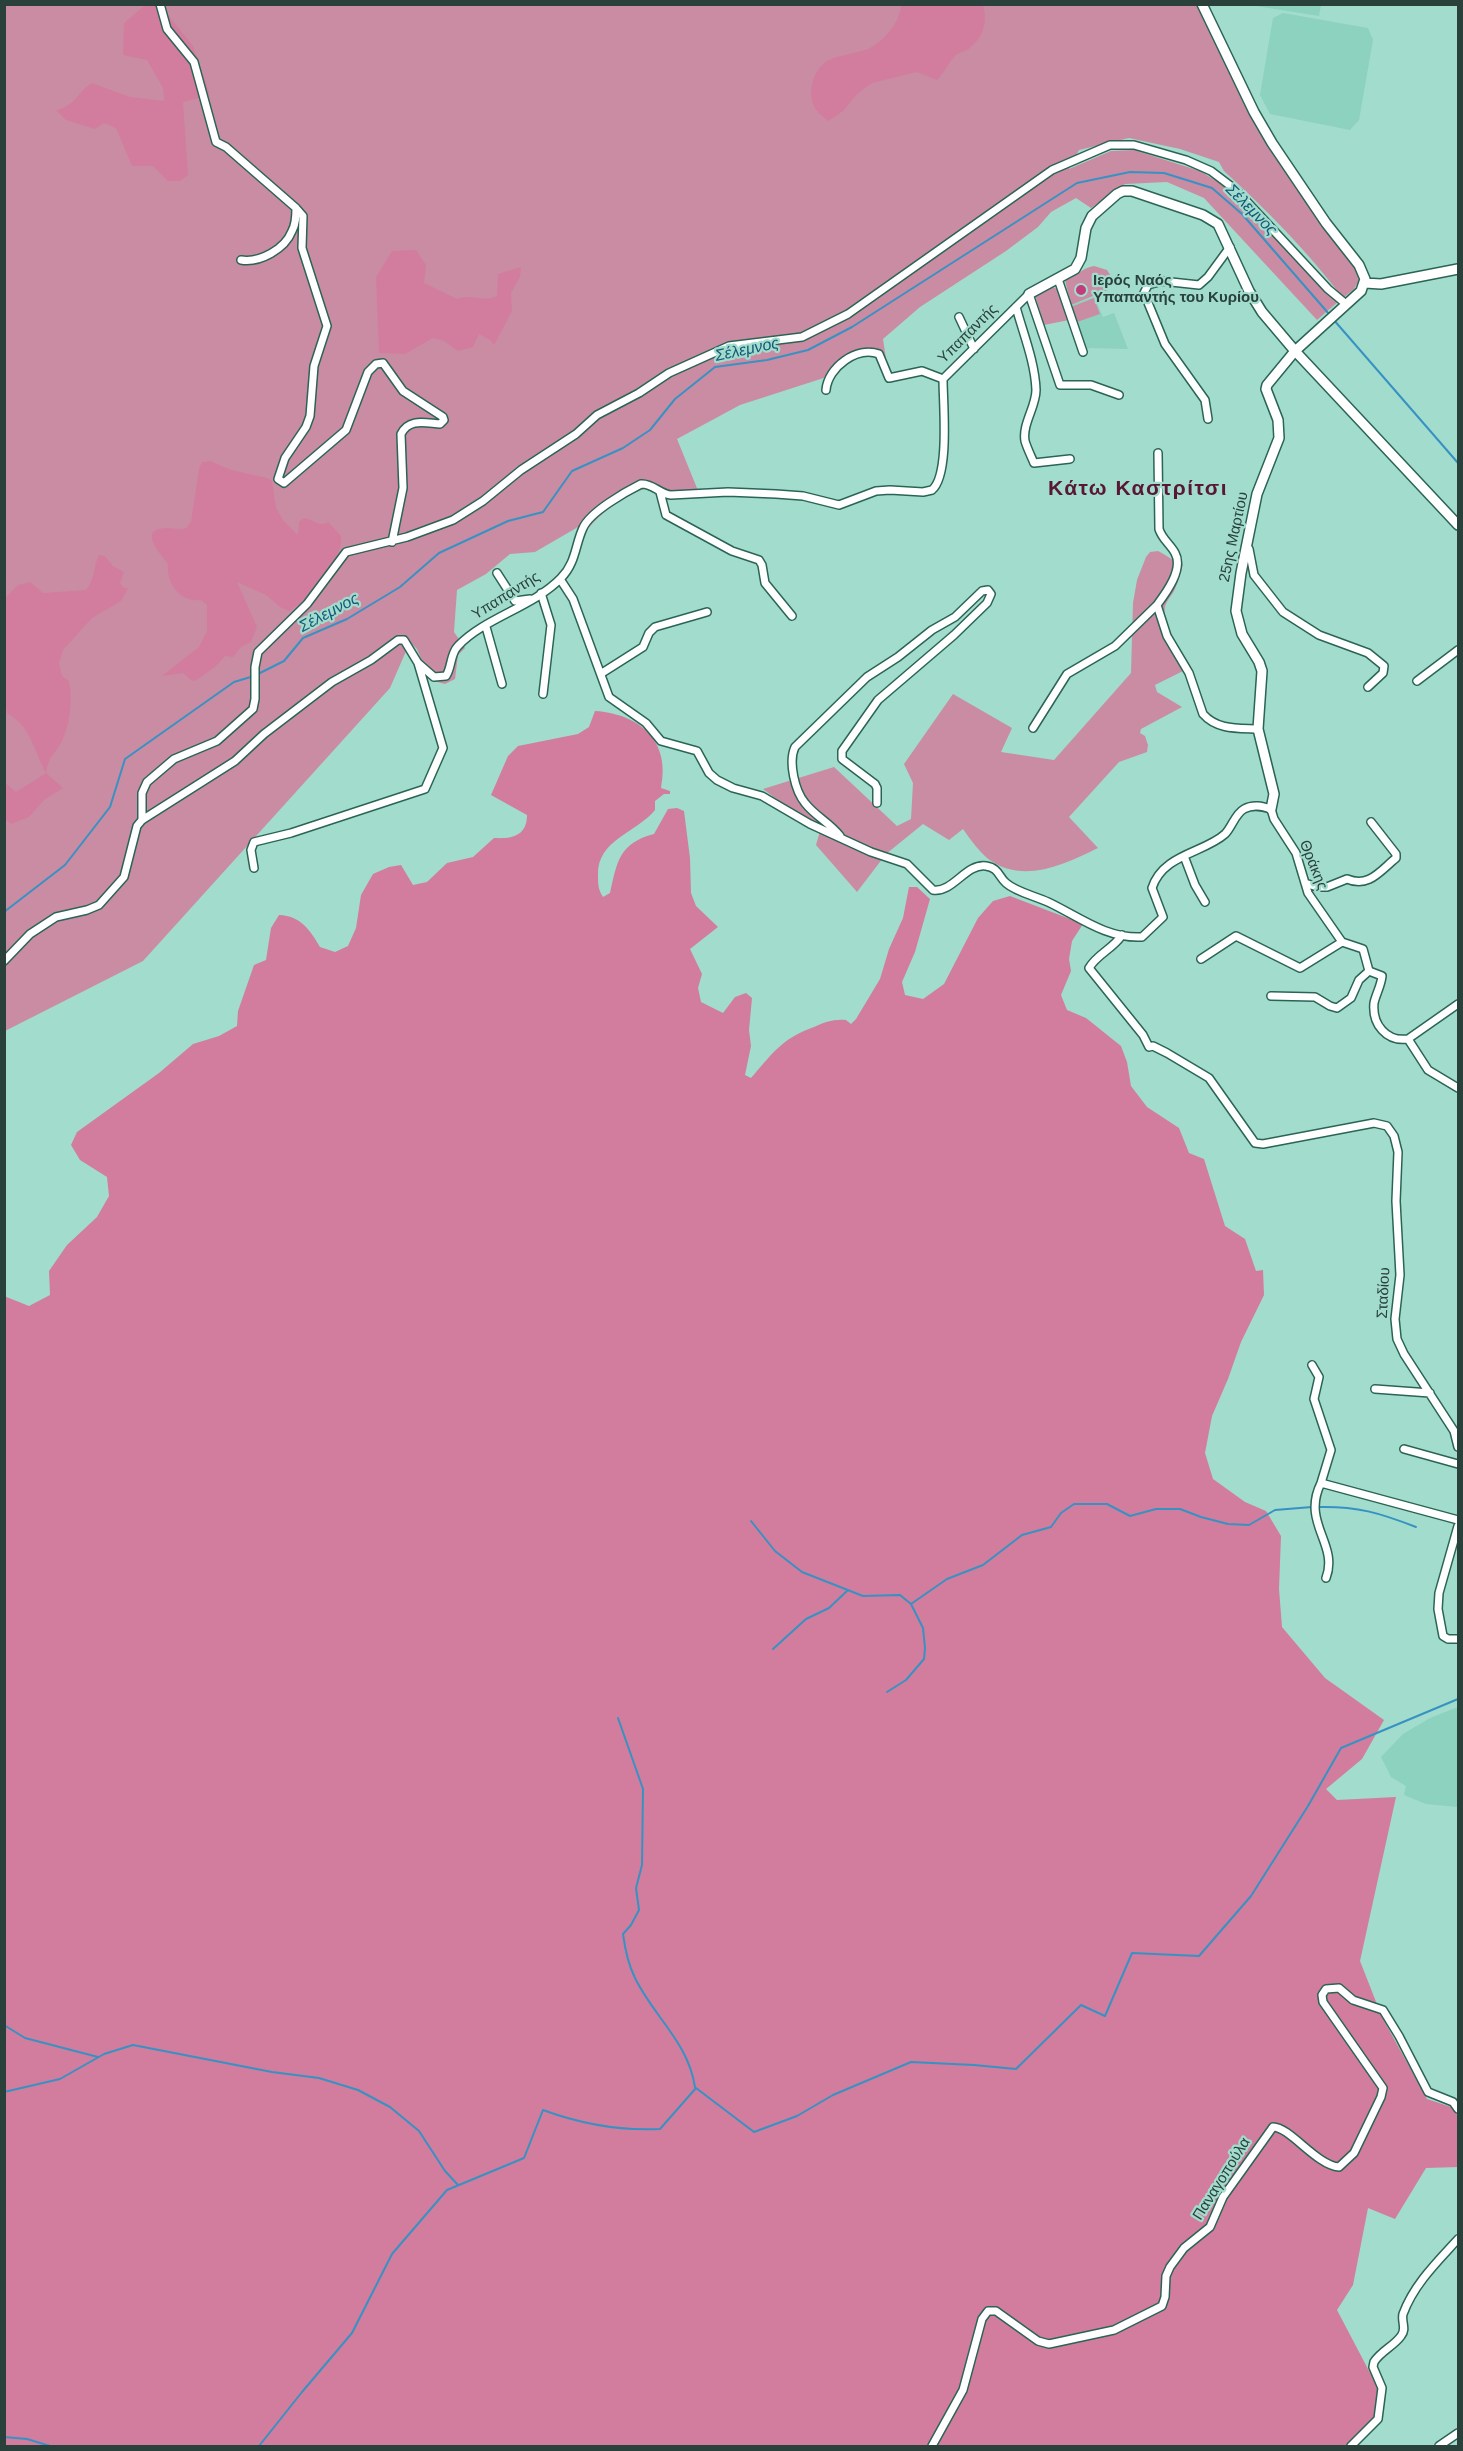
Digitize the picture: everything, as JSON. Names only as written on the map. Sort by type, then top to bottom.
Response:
[{"type":"street","points":[[160,4],[167,28],[194,62],[216,142],[226,147],[296,208],[303,219],[302,248],[327,326],[314,366],[310,416],[306,427],[285,458],[278,479],[284,483],[346,430],[368,372],[376,364],[383,363],[403,391],[440,413],[444,420],[440,424],[421,421],[403,429],[400,440],[403,488],[392,542]]},
{"type":"street","points":[[1202,4],[1254,112],[1293,176],[1364,273],[1365,283],[1361,291],[1295,351]]},
{"type":"street","points":[[142,820],[142,793],[147,782],[174,759],[217,741],[253,709],[255,662],[258,652],[307,604],[346,552],[392,542],[430,530],[468,512],[520,470],[576,434],[597,415],[639,393],[669,373],[729,346],[802,337],[848,314],[1052,170],[1110,146],[1134,145],[1186,160],[1211,171],[1236,190],[1343,307]]},
{"type":"street","name":"Υπαπαντής","points":[[418,663],[431,676],[444,678],[449,672],[457,647],[538,596],[560,579],[571,565],[583,528],[591,517],[641,484],[647,484],[660,492],[671,495],[728,492],[777,494],[803,496],[839,505],[882,490],[929,491],[939,482],[944,444],[944,379],[1029,294],[1058,279],[1078,265],[1086,228],[1092,216],[1123,191],[1132,191],[1210,218],[1218,224],[1244,281],[1262,312],[1295,351],[1458,525]]},
{"type":"street","points":[[241,260],[259,258],[282,245],[294,226],[296,208]]},
{"type":"street","points":[[1208,419],[1205,400],[1165,344],[1144,293],[1148,285],[1162,281],[1199,285],[1208,278],[1230,247]]},
{"type":"street","points":[[1365,283],[1382,284],[1458,268]]},
{"type":"street","points":[[1058,279],[1083,352]]},
{"type":"street","points":[[1029,294],[1060,385],[1091,386],[1119,395]]},
{"type":"street","points":[[1016,307],[1030,355],[1036,389],[1035,405],[1025,441],[1034,463],[1070,459]]},
{"type":"street","points":[[959,316],[974,349]]},
{"type":"street","name":"25ης Μαρτίου","points":[[1271,809],[1274,794],[1258,729],[1262,671],[1242,634],[1236,611],[1257,494],[1279,438],[1278,420],[1267,394],[1267,385],[1295,351]]},
{"type":"street","points":[[826,390],[828,379],[843,362],[853,356],[870,352],[879,354],[889,378],[922,371],[944,379]]},
{"type":"street","points":[[1033,728],[1067,674],[1114,646],[1157,605],[1173,580],[1177,558],[1159,529],[1158,453]]},
{"type":"street","points":[[660,492],[664,513],[669,517],[732,551],[759,560],[765,584],[792,616]]},
{"type":"street","points":[[1247,548],[1254,574],[1283,612],[1319,635],[1368,653],[1384,666],[1383,673],[1368,687]]},
{"type":"street","points":[[497,573],[515,601],[538,596],[551,625],[543,694]]},
{"type":"street","points":[[560,579],[573,599],[602,674],[606,692],[614,701],[646,723],[661,741],[697,751],[709,773],[717,780],[733,788],[762,796],[810,824],[879,855],[907,864],[934,891],[947,887],[975,869],[988,867],[998,871],[1008,884],[1054,904],[1101,930],[1142,937],[1161,920],[1163,912],[1153,894],[1153,885],[1166,868],[1223,836],[1243,809],[1254,806],[1271,809]]},
{"type":"street","points":[[840,837],[829,823],[807,806],[801,797],[792,763],[795,747],[867,677],[959,613],[982,591],[988,590],[991,597],[987,603],[954,635],[874,704],[842,751],[842,759],[875,784],[877,803]]},
{"type":"street","points":[[1157,605],[1167,636],[1189,674],[1203,714],[1217,725],[1258,729]]},
{"type":"street","points":[[602,674],[643,647],[654,628],[707,612]]},
{"type":"street","points":[[486,627],[502,684]]},
{"type":"street","points":[[4,961],[30,934],[56,917],[99,905],[124,877],[135,832],[142,820],[235,760],[264,734],[333,682],[371,660],[398,640],[407,642],[418,663],[443,748],[424,790],[291,833],[255,842],[251,847],[254,868]]},
{"type":"street","points":[[1418,681],[1458,650]]},
{"type":"street","name":"Θράκης","points":[[1271,809],[1274,819],[1294,850],[1310,897],[1342,942]]},
{"type":"street","points":[[1305,883],[1322,887],[1348,879],[1356,883],[1365,882],[1396,858],[1396,854],[1371,822]]},
{"type":"street","points":[[1184,856],[1197,890],[1205,902]]},
{"type":"street","name":"Σταδίου","points":[[1122,935],[1116,943],[1094,959],[1089,968],[1143,1035],[1149,1047],[1153,1046],[1167,1053],[1213,1082],[1256,1143],[1263,1144],[1374,1123],[1387,1126],[1394,1136],[1398,1152],[1396,1201],[1400,1275],[1395,1329],[1404,1354],[1454,1431],[1458,1447]]},
{"type":"street","points":[[1202,959],[1236,936],[1300,968],[1342,942],[1363,949],[1369,971]]},
{"type":"street","points":[[1271,996],[1315,997],[1337,1008],[1351,998],[1359,980],[1369,971]]},
{"type":"street","points":[[1369,971],[1382,976],[1374,1008],[1375,1017],[1380,1028],[1394,1038],[1408,1039],[1458,1004]]},
{"type":"street","points":[[1408,1039],[1428,1070],[1458,1088]]},
{"type":"street","points":[[1312,1365],[1319,1377],[1314,1399],[1331,1450],[1316,1497],[1315,1519],[1324,1540],[1329,1562],[1326,1578]]},
{"type":"street","points":[[1375,1389],[1430,1393]]},
{"type":"street","points":[[1404,1449],[1458,1464]]},
{"type":"street","points":[[1322,1483],[1458,1520]]},
{"type":"street","points":[[1458,1526],[1438,1600],[1443,1636],[1448,1639],[1458,1639]]},
{"type":"street","name":"Παναγοπούλα","points":[[932,2446],[963,2390],[982,2319],[988,2311],[996,2311],[1038,2341],[1049,2344],[1114,2330],[1162,2306],[1166,2276],[1170,2267],[1185,2248],[1210,2227],[1223,2197],[1273,2127],[1283,2129],[1312,2153],[1334,2167],[1341,2166],[1350,2158],[1381,2097],[1383,2088],[1323,2002],[1322,1995],[1326,1989],[1338,1988],[1353,2000],[1383,2010],[1428,2091],[1453,2102],[1458,2109]]},
{"type":"street","points":[[1351,2446],[1378,2419],[1382,2388],[1373,2367],[1374,2362],[1401,2337],[1404,2330],[1404,2313],[1420,2282],[1458,2239]]},
{"type":"street","points":[[1439,2446],[1458,2433]]},
{"type":"shaded area","points":[[1321,4],[1319,16],[1250,5]]},
{"type":"shaded area","points":[[5,5],[1198,5],[1243,102],[1315,215],[1357,270],[1359,280],[1354,289],[1343,298],[1301,247],[1224,171],[1219,162],[1180,149],[1129,138],[1079,150],[1069,169],[1111,151],[1134,150],[1200,171],[1221,184],[1252,210],[1339,301],[1317,320],[1204,198],[1167,182],[1125,184],[1091,208],[1076,198],[1051,212],[1038,227],[1006,251],[920,307],[883,339],[886,359],[879,356],[859,358],[847,364],[836,374],[740,405],[677,439],[701,498],[665,499],[648,488],[640,490],[604,513],[585,534],[578,527],[535,552],[510,554],[486,574],[457,590],[454,632],[465,648],[458,655],[455,679],[445,684],[430,680],[417,649],[410,642],[390,688],[143,961],[5,1031]]},
{"type":"shaded area","points":[[145,5],[160,5],[193,46],[210,95],[183,102],[188,175],[180,181],[168,181],[153,166],[132,166],[116,128],[104,123],[95,129],[66,120],[56,110],[72,102],[92,83],[130,97],[164,101],[163,88],[147,60],[123,55],[124,23]]},
{"type":"shaded area","points":[[901,5],[983,5],[985,18],[983,30],[977,41],[967,50],[955,56],[937,80],[917,72],[872,83],[858,93],[843,111],[828,121],[816,110],[812,102],[813,81],[819,68],[829,60],[876,45],[895,24]]},
{"type":"shaded area","points":[[1283,13],[1368,28],[1373,40],[1359,120],[1350,130],[1270,114],[1260,95],[1273,18]]},
{"type":"shaded area","points":[[416,250],[426,265],[424,283],[457,299],[467,297],[487,299],[497,296],[498,274],[521,267],[520,277],[511,293],[512,311],[494,345],[479,334],[473,347],[458,351],[444,341],[433,338],[405,354],[379,353],[376,277],[392,251]]},
{"type":"shaded area","points":[[1094,266],[1107,270],[1111,276],[1108,290],[1071,305],[1065,280]]},
{"type":"shaded area","points":[[1052,287],[1058,289],[1069,320],[1044,325],[1035,295]]},
{"type":"shaded area","points":[[1094,297],[1103,317],[1114,313],[1128,349],[1090,348],[1085,350],[1071,305]]},
{"type":"shaded area","points":[[1094,298],[1100,314],[1077,322],[1071,307]]},
{"type":"shaded area","points":[[210,461],[231,470],[272,481],[276,508],[283,520],[298,535],[299,522],[304,518],[319,524],[328,522],[341,536],[341,546],[332,567],[316,589],[298,606],[289,611],[280,607],[266,595],[237,582],[257,627],[251,642],[241,647],[233,657],[225,656],[216,666],[195,681],[183,673],[162,676],[199,647],[207,631],[207,605],[201,600],[187,598],[176,591],[172,585],[168,564],[157,549],[152,537],[157,529],[186,528],[191,522],[199,469],[202,462]]},
{"type":"shaded area","points":[[1158,551],[1183,564],[1175,588],[1166,605],[1165,614],[1169,630],[1191,667],[1155,685],[1157,692],[1182,707],[1141,729],[1140,733],[1145,736],[1148,745],[1147,752],[1119,762],[1069,817],[1098,848],[1071,861],[1042,870],[1014,870],[1000,866],[987,858],[963,829],[949,840],[923,824],[886,854],[857,892],[816,845],[820,831],[763,789],[834,767],[897,826],[911,819],[913,783],[904,764],[953,694],[1012,728],[1001,752],[1054,760],[1131,673],[1133,603],[1137,580],[1146,557],[1150,552]]},
{"type":"shaded area","points":[[99,555],[105,556],[113,566],[124,572],[120,583],[124,588],[128,588],[121,601],[92,618],[63,650],[59,663],[62,676],[69,681],[70,712],[64,736],[50,759],[46,773],[27,732],[16,719],[7,713],[4,694],[5,598],[18,585],[30,582],[43,593],[86,590],[91,582]]},
{"type":"shaded area","points":[[595,711],[626,718],[649,733],[661,757],[663,771],[661,788],[670,791],[670,794],[664,794],[655,801],[655,810],[647,818],[619,838],[604,853],[599,863],[600,891],[603,897],[610,893],[618,863],[627,848],[642,838],[654,834],[668,809],[677,808],[684,811],[690,858],[691,893],[696,906],[718,927],[690,949],[702,974],[698,988],[701,1002],[723,1013],[735,997],[746,993],[752,998],[749,1030],[751,1046],[745,1075],[751,1078],[778,1048],[793,1037],[829,1021],[846,1020],[851,1024],[856,1019],[880,979],[889,949],[903,918],[909,887],[917,887],[930,899],[915,952],[902,982],[905,995],[923,999],[944,984],[978,918],[993,901],[1010,896],[1083,924],[1072,941],[1069,959],[1071,971],[1061,995],[1067,1010],[1086,1018],[1121,1046],[1127,1062],[1131,1086],[1147,1107],[1179,1128],[1189,1153],[1204,1159],[1225,1226],[1245,1239],[1256,1271],[1263,1270],[1264,1295],[1241,1342],[1212,1416],[1205,1453],[1213,1479],[1245,1502],[1266,1511],[1281,1536],[1279,1589],[1282,1627],[1325,1678],[1384,1720],[1362,1759],[1326,1789],[1337,1800],[1396,1797],[1360,1961],[1382,2017],[1427,2099],[1451,2107],[1458,2116],[1458,2167],[1426,2168],[1395,2219],[1368,2208],[1353,2285],[1337,2310],[1379,2390],[1376,2421],[1350,2446],[5,2446],[4,1296],[29,1306],[50,1295],[49,1271],[67,1245],[97,1217],[109,1196],[107,1177],[80,1160],[71,1145],[77,1132],[159,1073],[193,1044],[219,1036],[237,1026],[238,1011],[254,965],[266,960],[271,928],[279,915],[299,921],[320,947],[335,952],[348,946],[356,928],[361,895],[373,874],[401,865],[413,885],[427,882],[447,863],[473,857],[494,838],[512,837],[521,832],[527,815],[491,795],[508,756],[518,746],[578,734],[589,727]]},
{"type":"shaded area","points":[[46,773],[63,788],[44,800],[29,817],[11,824],[5,819],[5,783],[16,792]]},
{"type":"shaded area","points":[[1458,1707],[1458,1807],[1426,1804],[1404,1795],[1406,1786],[1391,1777],[1381,1757],[1403,1734],[1430,1718]]},
{"type":"waterway","name":"Σέλεμνος","points":[[4,912],[65,865],[110,807],[125,759],[234,682],[254,676],[284,661],[303,638],[347,619],[400,587],[439,553],[508,521],[543,512],[572,471],[623,448],[650,430],[675,399],[715,367],[767,360],[808,350],[852,327],[1077,183],[1130,172],[1164,173],[1212,188],[1242,214],[1329,314]]},
{"type":"waterway","name":"Σέλεμνος","points":[[1333,319],[1458,463]]},
{"type":"waterway","points":[[911,1604],[947,1579],[983,1565],[1022,1535],[1051,1527],[1061,1513],[1074,1504],[1107,1504],[1130,1516],[1156,1509],[1180,1509],[1228,1524],[1249,1525],[1275,1510],[1312,1507]]},
{"type":"waterway","points":[[1318,1507],[1368,1511],[1416,1527]]},
{"type":"waterway","points":[[751,1521],[775,1551],[802,1572],[863,1596],[900,1595],[911,1604],[923,1628],[924,1659],[906,1680],[887,1692]]},
{"type":"waterway","points":[[773,1649],[806,1619],[829,1608],[848,1590]]},
{"type":"waterway","points":[[259,2446],[352,2333],[392,2254],[447,2190],[524,2158],[543,2110],[601,2126],[660,2129],[696,2088],[754,2132],[797,2116],[833,2095],[911,2062],[1016,2069],[1081,2005],[1105,2016],[1132,1953],[1199,1956],[1251,1896],[1308,1806],[1341,1748],[1458,1699]]},
{"type":"waterway","points":[[618,1718],[643,1789],[642,1865],[636,1888],[639,1910],[623,1934],[626,1951],[633,1973],[643,1992],[685,2056],[695,2087]]},
{"type":"waterway","points":[[4,2025],[25,2038],[98,2057]]},
{"type":"waterway","points":[[4,2092],[60,2079],[104,2054],[133,2045],[272,2072],[319,2078],[358,2090],[390,2107],[419,2131],[445,2171],[458,2185]]},
{"type":"waterway","points":[[4,2437],[27,2439],[50,2446]]},
{"type":"place","name":"Ιερός Ναός Υπαπαντής του Κυρίου","points":[[1081,290]]},
{"type":"district","name":"Κάτω Καστρίτσι","points":[[1138,489]]}]
